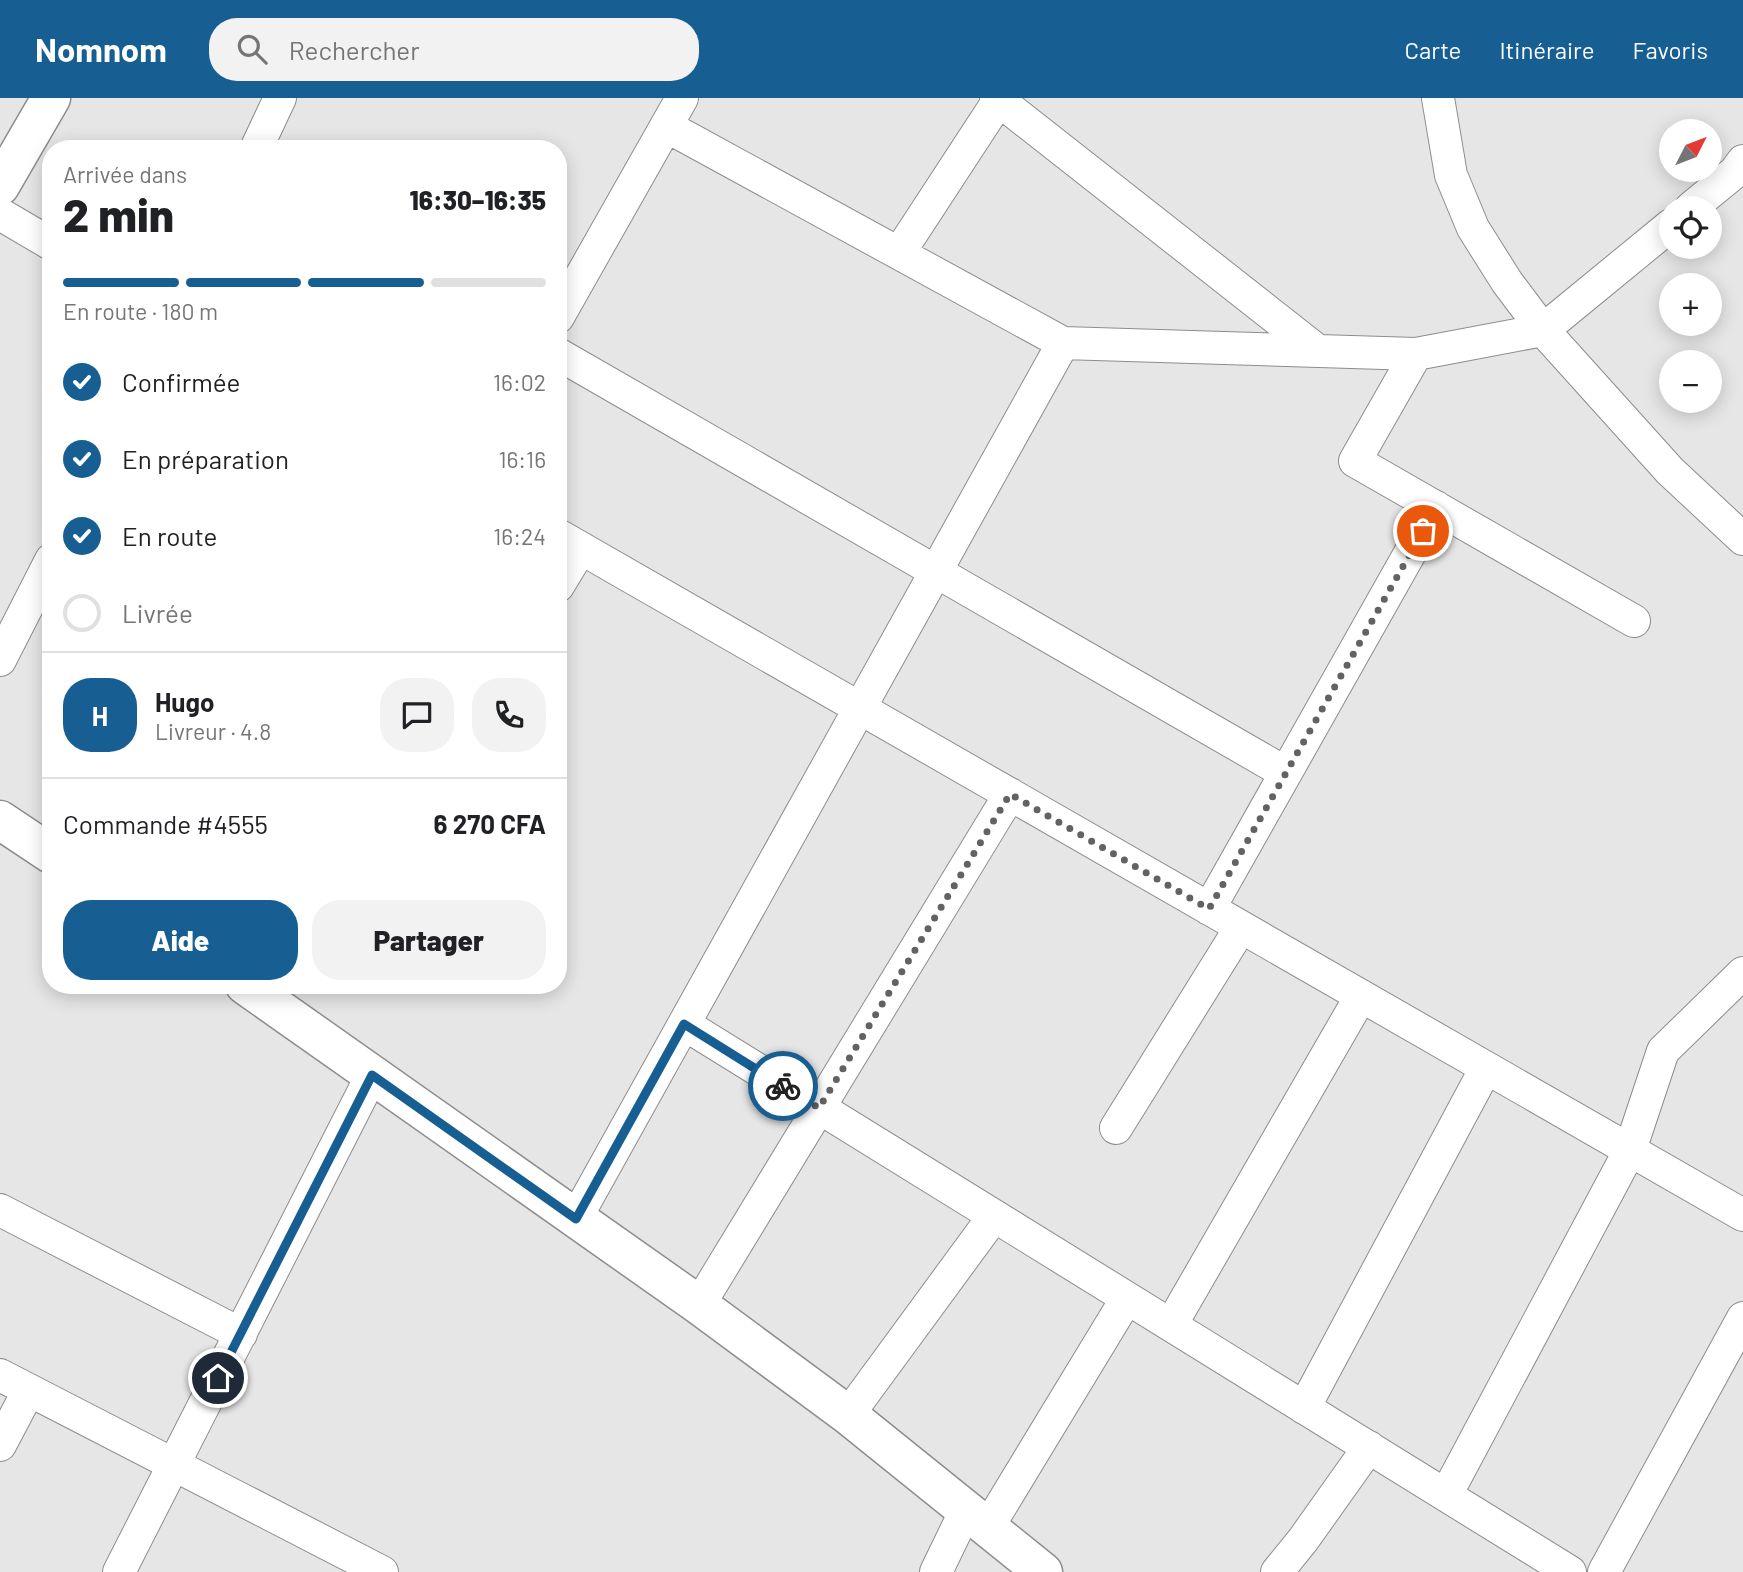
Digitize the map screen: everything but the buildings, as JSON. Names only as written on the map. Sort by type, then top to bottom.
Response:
[{"type":"main road","points":[[0,186],[51,98]]},
{"type":"main road","points":[[0,820],[42,848]]},
{"type":"main road","points":[[258,994],[699,1305],[848,1415],[1043,1572]]},
{"type":"street","points":[[260,140],[280,98]]},
{"type":"street","points":[[567,301],[682,98]]},
{"type":"street","points":[[1438,98],[1451,175],[1473,228],[1507,282],[1543,330],[1670,471],[1743,539]]},
{"type":"street","points":[[899,253],[998,99],[1318,351]]},
{"type":"street","points":[[666,126],[1063,343],[1416,354],[1543,330],[1659,235]]},
{"type":"street","points":[[1706,196],[1740,170]]},
{"type":"street","points":[[0,214],[42,239]]},
{"type":"street","points":[[576,1219],[1063,343]]},
{"type":"street","points":[[1416,354],[1355,461],[1634,621]]},
{"type":"street","points":[[567,359],[1286,773]]},
{"type":"street","points":[[1209,909],[1436,507]]},
{"type":"street","points":[[569,542],[1743,1215]]},
{"type":"street","points":[[0,660],[42,578]]},
{"type":"street","points":[[699,1305],[1010,794]]},
{"type":"street","points":[[1116,1128],[1241,927]]},
{"type":"street","points":[[1446,1495],[1630,1150],[1663,1051],[1743,973]]},
{"type":"street","points":[[1171,1325],[1362,996]]},
{"type":"street","points":[[684,1024],[1570,1572]]},
{"type":"street","points":[[1304,1408],[1486,1068]]},
{"type":"street","points":[[119,1572],[372,1075]]},
{"type":"street","points":[[0,1210],[241,1334]]},
{"type":"street","points":[[848,1415],[994,1216]]},
{"type":"street","points":[[936,1572],[977,1519],[1127,1298]]},
{"type":"street","points":[[1604,1572],[1743,1318]]},
{"type":"street","points":[[0,1375],[382,1572]]},
{"type":"street","points":[[0,1445],[29,1390]]},
{"type":"street","points":[[1277,1572],[1369,1447]]},
{"type":"way so far","points":[[783,1086],[819,1108],[1010,794],[1209,909],[1423,531]]},
{"type":"route","points":[[218,1378],[372,1075],[576,1219],[684,1024],[783,1086]]}]
